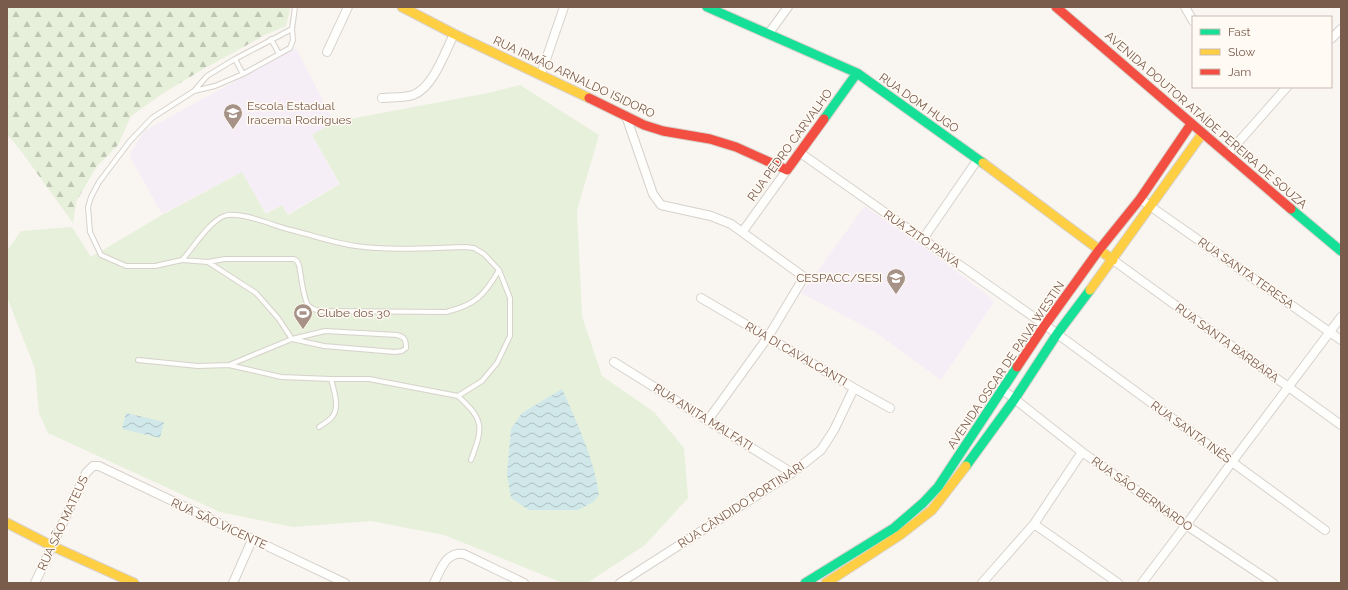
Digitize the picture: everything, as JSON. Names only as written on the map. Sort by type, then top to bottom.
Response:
[{"type":"street","points":[[327,52],[348,7]]},
{"type":"street","name":"RUA IRMÃO ARNALDO ISIDORO","points":[[402,7],[454,34],[541,74],[644,125],[663,131],[710,139],[736,146],[787,170]]},
{"type":"street","points":[[541,74],[564,7]]},
{"type":"street","name":"RUA DOM HUGO","points":[[707,7],[857,73],[978,159],[1113,260]]},
{"type":"street","points":[[769,33],[788,7]]},
{"type":"street","name":"AVENIDA DOUTOR ATAÍDE PEREIRA DE SOUZA","points":[[1056,7],[1202,134],[1341,251]]},
{"type":"street","points":[[1185,7],[1192,19]]},
{"type":"street","points":[[1332,38],[1341,29]]},
{"type":"street","points":[[382,98],[411,96],[420,92],[433,76],[454,34]]},
{"type":"street","name":"RUA PEDRO CARVALHO","points":[[743,231],[857,73]]},
{"type":"street","points":[[1227,155],[1286,88]]},
{"type":"street","points":[[626,116],[653,194],[661,205],[711,216],[731,224],[743,231],[804,277],[768,337],[708,420]]},
{"type":"street","name":"AVENIDA OSCAR DE PAIVA WESTIN","points":[[826,583],[897,532],[938,487],[1045,325],[1099,250],[1140,199],[1191,124]]},
{"type":"street","name":"AVENIDA OSCAR DE PAIVA WESTIN","points":[[805,583],[897,532],[932,510],[952,486],[1014,400],[1057,334],[1113,260],[1202,134]]},
{"type":"street","name":"RUA ZITO PAIVA","points":[[799,152],[1057,334]]},
{"type":"street","points":[[923,239],[978,159]]},
{"type":"street","points":[[1165,163],[1177,171]]},
{"type":"street","name":"RUA SANTA TERESA","points":[[1140,199],[1341,340]]},
{"type":"street","name":"RUA SANTA BARBARA","points":[[1113,260],[1341,425]]},
{"type":"street","name":"RUA DI CAVALCANTI","points":[[702,298],[890,408]]},
{"type":"street","points":[[1142,583],[1341,317]]},
{"type":"street","name":"RUA SANTA INÊS","points":[[1057,334],[1325,530]]},
{"type":"street","name":"RUA ANITA MALFATI","points":[[614,362],[792,473]]},
{"type":"street","name":"RUA CÂNDIDO PORTINARI","points":[[620,583],[792,473],[821,450],[834,430],[854,388]]},
{"type":"street","name":"RUA SÃO BERNARDO","points":[[1003,390],[1082,452],[1186,525],[1273,583]]},
{"type":"street","points":[[982,583],[1034,524],[1082,452]]},
{"type":"street","name":"RUA SÃO VICENTE","points":[[93,466],[99,466],[345,583]]},
{"type":"street","name":"RUA SÃO MATEUS","points":[[35,583],[86,473],[93,466]]},
{"type":"street","points":[[7,523],[52,546],[134,583]]},
{"type":"street","points":[[1034,524],[1118,583]]},
{"type":"street","points":[[233,583],[252,540]]},
{"type":"street","points":[[434,583],[446,560],[451,555],[458,553],[464,554],[524,583]]},
{"type":"lane","points":[[194,91],[215,86],[243,74],[290,48],[293,44],[292,29],[295,7]]},
{"type":"lane","points":[[292,29],[235,59],[207,76],[194,91],[152,118],[134,136],[99,182],[91,197],[88,207],[90,232],[101,255],[126,266],[155,266],[182,260],[208,262],[225,259],[294,259],[297,261],[299,266],[308,305],[320,311],[446,312],[463,308],[482,296],[499,270]]},
{"type":"lane","points":[[271,40],[279,54]]},
{"type":"lane","points":[[235,59],[243,74]]},
{"type":"lane","points":[[182,260],[212,224],[223,216],[231,214],[241,215],[283,228],[355,246],[407,249],[474,248],[484,254],[499,270],[510,298],[510,336],[497,363],[482,381],[458,396]]},
{"type":"lane","points":[[208,262],[256,293],[278,318],[292,339],[324,346],[395,352],[402,351],[406,348],[406,341],[403,336],[397,335],[325,331],[292,339],[229,365]]},
{"type":"lane","points":[[138,360],[198,366],[229,365],[281,376],[331,379],[369,379],[458,396],[471,408],[479,419],[480,437],[471,460]]},
{"type":"lane","points":[[319,427],[331,419],[335,413],[336,403],[331,379]]},
{"type":"shaded area","name":"Escola Estadual Iracema Rodrigues","points":[[296,48],[334,122],[312,135],[339,184],[288,214],[282,205],[266,213],[242,172],[162,214],[129,155],[144,131]]},
{"type":"shaded area","name":"CESPACC/SESI","points":[[865,206],[932,253],[990,297],[994,302],[941,380],[875,332],[801,293]]},
{"type":"green space","points":[[7,7],[289,7],[290,9],[286,26],[265,35],[198,72],[162,94],[131,116],[118,145],[97,166],[76,202],[73,223],[7,134]]},
{"type":"green space","name":"Clube dos 30","points":[[520,85],[599,135],[577,210],[582,316],[602,376],[654,412],[684,448],[688,498],[645,545],[587,583],[563,583],[444,535],[371,521],[293,527],[220,512],[48,433],[39,413],[35,369],[7,297],[7,251],[21,231],[72,227],[91,257],[162,215],[242,172],[266,214],[282,205],[288,215],[340,184],[312,135],[334,122],[488,93]]},
{"type":"water","points":[[562,389],[589,454],[597,481],[599,495],[593,502],[578,510],[529,510],[511,498],[507,474],[511,429],[522,413]]},
{"type":"water","points":[[126,413],[164,422],[160,438],[122,429]]},
{"type":"traffic: fast","points":[[707,7],[857,73],[983,163]]},
{"type":"traffic: fast","points":[[824,119],[857,73]]},
{"type":"traffic: fast","points":[[1291,209],[1341,251]]},
{"type":"traffic: fast","points":[[966,466],[1014,400],[1057,334],[1090,290]]},
{"type":"traffic: fast","points":[[805,583],[894,528],[923,503],[938,487],[1017,367]]},
{"type":"traffic: slow","points":[[402,7],[454,34],[589,98]]},
{"type":"traffic: slow","points":[[1090,290],[1202,134]]},
{"type":"traffic: slow","points":[[983,163],[1113,260]]},
{"type":"traffic: slow","points":[[826,583],[900,535],[932,510],[966,466]]},
{"type":"traffic: slow","points":[[7,523],[52,546],[134,583]]},
{"type":"traffic: jam","points":[[1056,7],[1291,209]]},
{"type":"traffic: jam","points":[[589,98],[644,125],[663,131],[710,139],[736,147],[787,170],[824,119]]},
{"type":"traffic: jam","points":[[1017,367],[1099,250],[1140,199],[1191,124]]},
{"type":"place","name":"Escola Estadual Iracema Rodrigues","points":[[233,130]]},
{"type":"place","name":"CESPACC/SESI","points":[[896,295]]},
{"type":"place","name":"Clube dos 30","points":[[303,330]]}]
